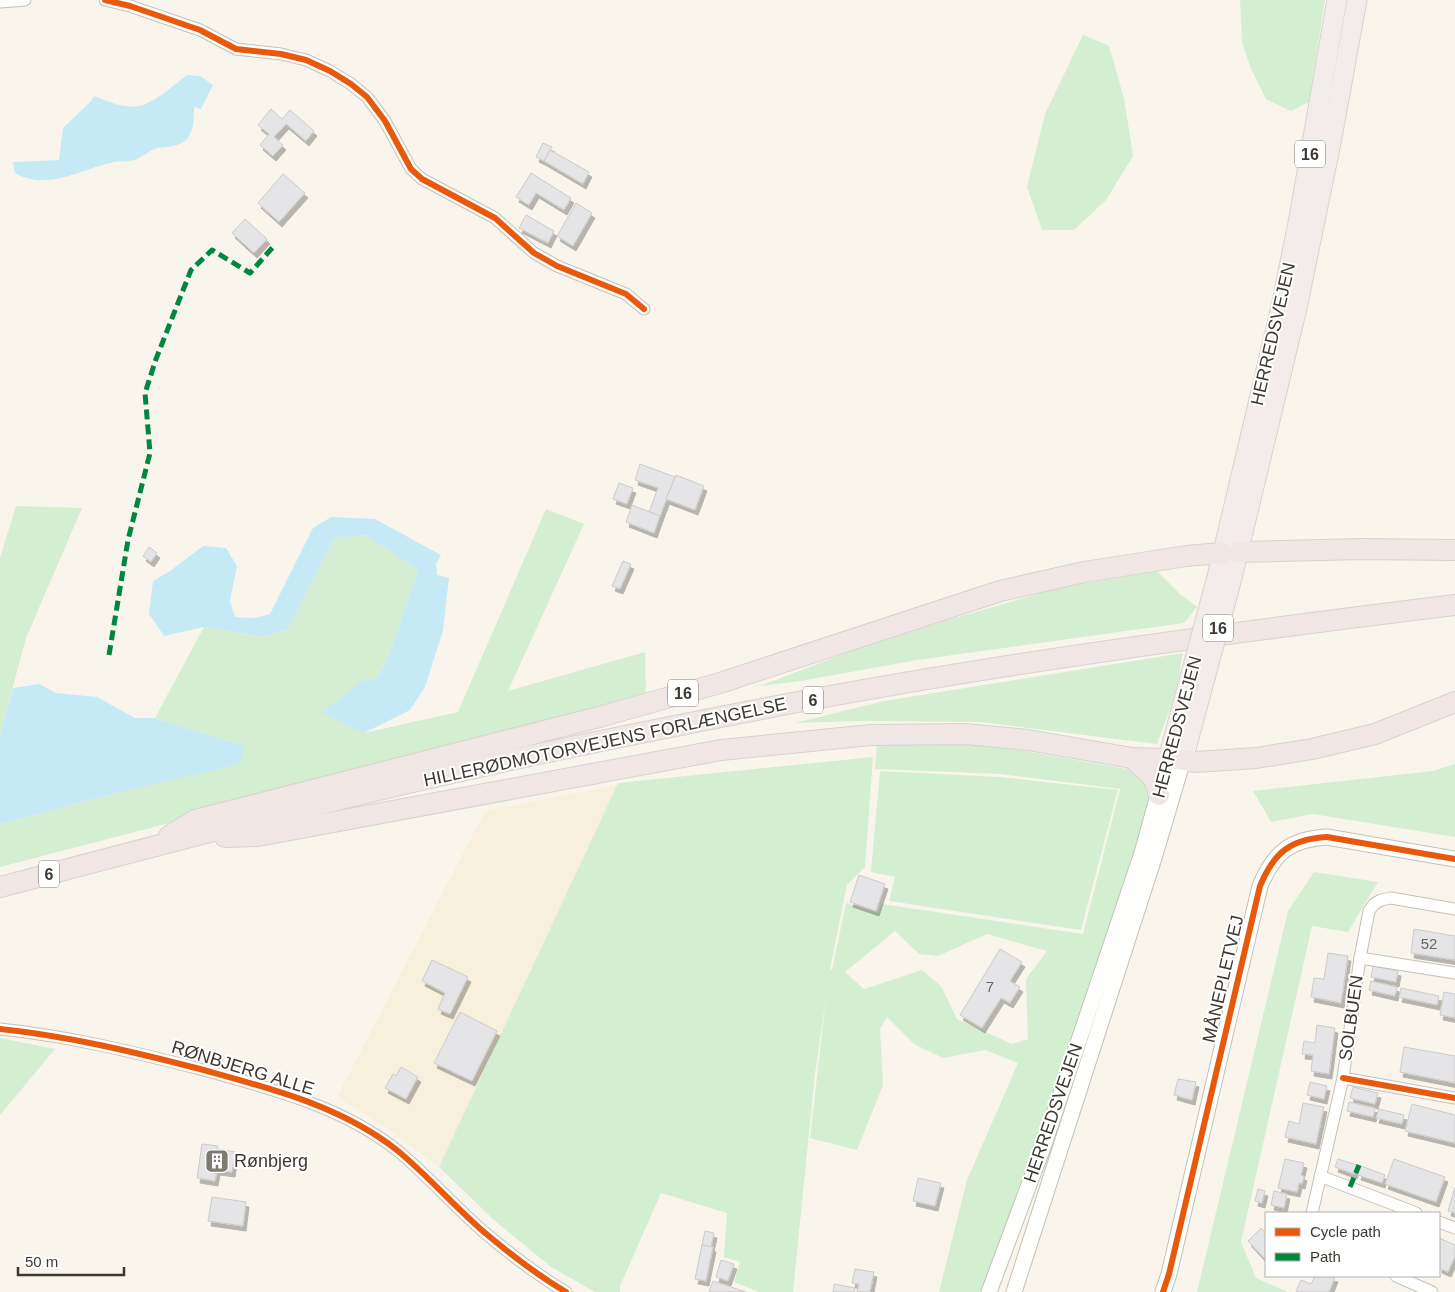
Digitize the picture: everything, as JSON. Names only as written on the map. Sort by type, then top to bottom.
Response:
[{"type":"highway","points":[[1231,553],[1362,549],[1455,550]]},
{"type":"highway","name":"16","points":[[149,848],[195,820],[599,717],[720,683],[1000,591],[1084,572],[1186,556],[1231,553]]},
{"type":"highway","name":"HILLERØDMOTORVEJENS FORLÆNGELSE","points":[[0,887],[471,768],[796,703],[1038,661],[1455,605]]},
{"type":"highway","points":[[180,840],[258,836],[721,750],[871,735],[966,734],[1028,740],[1132,758],[1195,762],[1256,758],[1312,749],[1375,734],[1455,702]]},
{"type":"highway","points":[[1132,758],[1150,772],[1156,781],[1159,795]]},
{"type":"main road","name":"HERREDSVEJEN","points":[[1231,553],[1300,213],[1337,0]]},
{"type":"main road","name":"HERREDSVEJEN","points":[[1176,760],[1187,688],[1224,578],[1297,308],[1331,143],[1356,0]]},
{"type":"main road","name":"HERREDSVEJEN","points":[[1176,760],[1205,678],[1224,578]]},
{"type":"street","points":[[0,2],[25,0]]},
{"type":"street","points":[[105,0],[130,6],[200,30],[236,49],[281,54],[306,60],[330,71],[367,97],[385,121],[411,169],[422,179],[495,218],[534,253],[557,266],[626,294],[644,309]]},
{"type":"street","name":"HERREDSVEJEN","points":[[990,1288],[1043,1147],[1139,862],[1159,795],[1176,760]]},
{"type":"street","name":"HERREDSVEJEN","points":[[1014,1292],[1154,858],[1176,760]]},
{"type":"street","name":"MÅNEPLETVEJ","points":[[1163,1292],[1169,1274],[1260,886],[1267,869],[1278,855],[1292,844],[1309,838],[1327,837],[1455,860]]},
{"type":"street","name":"SOLBUEN","points":[[1312,1212],[1343,1078],[1360,958],[1369,911],[1374,904],[1391,898],[1455,909]]},
{"type":"street","name":"SOLBUEN","points":[[1360,958],[1455,973]]},
{"type":"street","name":"RØNBJERG ALLE","points":[[0,1029],[29,1032],[129,1050],[251,1083],[312,1103],[359,1125],[398,1151],[483,1231],[544,1279],[566,1292]]},
{"type":"street","name":"SOLBUEN","points":[[1343,1078],[1455,1098]]},
{"type":"street","points":[[1320,1176],[1413,1212]]},
{"type":"street","points":[[1440,1222],[1455,1228]]},
{"type":"street","points":[[1398,1277],[1432,1292]]},
{"type":"street","points":[[990,1288],[1009,1292]]},
{"type":"shaded area","points":[[617,785],[439,1167],[392,1132],[337,1097],[485,811]]},
{"type":"green space","points":[[1240,0],[1325,0],[1309,102],[1291,111],[1266,99],[1251,69],[1242,42]]},
{"type":"green space","points":[[1083,35],[1109,46],[1124,98],[1133,156],[1106,200],[1074,230],[1042,230],[1027,187],[1045,114]]},
{"type":"green space","points":[[16,506],[82,508],[26,638],[0,735],[0,558]]},
{"type":"green space","points":[[546,509],[584,524],[508,691],[645,652],[646,699],[0,867],[0,824],[116,793],[244,746],[155,718],[204,627],[262,637],[287,630],[335,538],[365,535],[418,570],[390,652],[377,678],[361,681],[364,733],[458,712]]},
{"type":"green space","points":[[1157,571],[1181,595],[1197,607],[1184,623],[917,660],[801,681],[760,686],[851,651],[944,621],[1062,587]]},
{"type":"green space","points":[[1183,653],[1175,696],[1157,744],[980,722],[855,721],[795,723],[884,701]]},
{"type":"green space","points":[[877,741],[984,744],[1127,769],[1141,776],[1150,793],[1144,829],[1105,950],[981,1292],[939,1292],[967,1180],[1018,1063],[985,1050],[943,1058],[914,1044],[887,1017],[880,1029],[883,1085],[857,1150],[810,1138],[826,997],[815,1074],[793,1292],[759,1292],[734,1282],[740,1262],[724,1257],[727,1213],[661,1193],[620,1286],[620,1292],[595,1292],[551,1267],[494,1220],[439,1167],[618,783],[873,757],[865,867],[847,885],[830,969],[832,970],[846,903],[878,913],[882,904],[1083,934],[1120,789],[1000,774],[875,769]],"holes":[[[895,931],[919,954],[938,956],[987,934],[1047,951],[1026,979],[1028,1039],[1012,1044],[957,1019],[941,986],[922,970],[864,989],[845,972]]]},
{"type":"green space","points":[[1455,764],[1455,837],[1313,814],[1271,822],[1253,791],[1433,771]]},
{"type":"green space","points":[[880,771],[1000,777],[1118,790],[1081,930],[889,901],[895,877],[871,872]]},
{"type":"green space","points":[[1314,872],[1378,882],[1348,932],[1312,926],[1241,1242],[1256,1278],[1288,1292],[1197,1292],[1288,911]]},
{"type":"green space","points":[[0,1038],[55,1049],[0,1115]]},
{"type":"water","points":[[187,75],[200,76],[213,85],[201,109],[194,107],[192,129],[189,137],[183,143],[176,146],[154,149],[134,160],[101,165],[52,180],[28,178],[15,173],[13,162],[59,160],[63,128],[94,96],[121,105],[139,106],[157,98]]},
{"type":"water","points":[[331,517],[375,519],[441,555],[436,564],[437,575],[449,578],[443,631],[425,687],[410,710],[364,733],[322,713],[361,681],[377,678],[390,652],[418,570],[365,535],[335,538],[287,630],[262,637],[204,627],[164,636],[149,614],[153,581],[170,571],[203,546],[226,548],[237,566],[230,601],[235,617],[255,618],[270,614],[313,528]]},
{"type":"water","points":[[39,684],[56,693],[97,697],[135,718],[155,718],[244,746],[240,764],[116,793],[0,824],[0,735],[13,688]]},
{"type":"building","points":[[271,109],[282,119],[290,110],[314,131],[306,141],[286,124],[274,137],[283,145],[273,156],[260,145],[269,134],[258,125]]},
{"type":"building","points":[[543,143],[552,147],[544,161],[536,157]]},
{"type":"building","points":[[550,150],[589,172],[583,184],[544,161]]},
{"type":"building","points":[[531,173],[571,198],[564,210],[536,193],[529,205],[516,197]]},
{"type":"building","points":[[283,174],[305,193],[279,222],[258,203]]},
{"type":"building","points":[[576,203],[592,213],[573,246],[557,236]]},
{"type":"building","points":[[526,215],[554,231],[548,243],[519,228]]},
{"type":"building","points":[[245,219],[267,239],[254,253],[232,233]]},
{"type":"building","points":[[640,464],[675,477],[660,516],[649,512],[658,488],[635,480]]},
{"type":"building","points":[[676,475],[704,486],[695,510],[666,499]]},
{"type":"building","points":[[619,483],[633,488],[627,504],[613,499]]},
{"type":"building","points":[[632,505],[660,516],[654,533],[626,522]]},
{"type":"building","points":[[149,547],[157,553],[151,562],[143,556]]},
{"type":"building","points":[[623,561],[631,564],[620,589],[612,586]]},
{"type":"building","points":[[859,875],[885,884],[876,911],[850,902]]},
{"type":"building","points":[[1414,929],[1455,936],[1455,960],[1411,953]]},
{"type":"building","points":[[1000,949],[1022,962],[1010,981],[1020,987],[1010,1003],[1001,998],[982,1028],[960,1015]]},
{"type":"building","points":[[1328,953],[1348,956],[1341,1003],[1311,997],[1314,978],[1324,979]]},
{"type":"building","points":[[432,960],[468,977],[450,1014],[438,1009],[445,993],[422,981]]},
{"type":"building","points":[[1373,966],[1398,971],[1396,982],[1371,977]]},
{"type":"building","points":[[1371,981],[1397,987],[1395,996],[1369,990]]},
{"type":"building","points":[[1401,988],[1439,996],[1437,1005],[1399,997]]},
{"type":"building","points":[[1444,992],[1455,994],[1455,1018],[1440,1015]]},
{"type":"building","points":[[460,1012],[497,1031],[472,1081],[434,1063]]},
{"type":"building","points":[[1317,1025],[1335,1028],[1329,1074],[1311,1071],[1313,1055],[1302,1054],[1304,1041],[1315,1043]]},
{"type":"building","points":[[1404,1047],[1455,1056],[1455,1083],[1400,1072]]},
{"type":"building","points":[[401,1067],[418,1077],[406,1099],[385,1088],[393,1074],[396,1076]]},
{"type":"building","points":[[1178,1079],[1196,1082],[1192,1100],[1174,1095]]},
{"type":"building","points":[[1310,1082],[1327,1086],[1324,1099],[1307,1095]]},
{"type":"building","points":[[1353,1087],[1378,1093],[1375,1104],[1350,1098]]},
{"type":"building","points":[[1349,1102],[1375,1108],[1373,1117],[1347,1111]]},
{"type":"building","points":[[1303,1103],[1324,1107],[1316,1144],[1285,1137],[1289,1121],[1299,1124]]},
{"type":"building","points":[[1412,1104],[1455,1115],[1455,1143],[1405,1131]]},
{"type":"building","points":[[1379,1109],[1404,1115],[1402,1124],[1376,1118]]},
{"type":"building","name":"Rønbjerg","points":[[202,1144],[218,1146],[217,1149],[235,1152],[232,1172],[217,1170],[215,1181],[197,1178]]},
{"type":"building","points":[[1285,1159],[1304,1163],[1301,1175],[1304,1176],[1302,1184],[1299,1183],[1297,1192],[1278,1188]]},
{"type":"building","points":[[1338,1159],[1357,1165],[1354,1174],[1335,1167]]},
{"type":"building","points":[[1394,1159],[1445,1177],[1436,1202],[1385,1184]]},
{"type":"building","points":[[1361,1166],[1385,1175],[1382,1183],[1358,1175]]},
{"type":"building","points":[[918,1178],[941,1183],[935,1206],[913,1201]]},
{"type":"building","points":[[1455,1187],[1455,1213],[1448,1211]]},
{"type":"building","points":[[1258,1189],[1265,1191],[1262,1203],[1255,1201]]},
{"type":"building","points":[[1274,1191],[1287,1194],[1284,1208],[1271,1205]]},
{"type":"building","points":[[212,1197],[246,1202],[243,1226],[208,1221]]},
{"type":"building","points":[[1261,1228],[1265,1232],[1265,1259],[1248,1241]]},
{"type":"building","points":[[705,1231],[714,1233],[711,1247],[702,1245]]},
{"type":"building","points":[[1440,1238],[1455,1245],[1455,1256],[1448,1272],[1440,1268]]},
{"type":"building","points":[[702,1245],[713,1247],[706,1281],[695,1279]]},
{"type":"building","points":[[721,1260],[734,1264],[728,1281],[716,1277]]},
{"type":"building","points":[[855,1269],[874,1272],[870,1292],[857,1292],[859,1284],[852,1283]]},
{"type":"building","points":[[1314,1277],[1335,1277],[1329,1292],[1296,1292],[1301,1280],[1311,1284]]},
{"type":"building","points":[[713,1281],[746,1292],[709,1292]]},
{"type":"building","points":[[834,1284],[855,1288],[854,1292],[833,1292]]},
{"type":"marked path","points":[[109,655],[128,540],[150,453],[145,393],[156,359],[191,270],[212,250],[250,273],[273,247]]},
{"type":"marked path","points":[[1350,1187],[1359,1165]]},
{"type":"cycle path","points":[[105,0],[130,6],[200,30],[236,49],[281,54],[306,60],[330,71],[367,97],[385,121],[411,169],[422,179],[495,218],[534,253],[557,266],[626,294],[644,309]]},
{"type":"cycle path","points":[[1163,1292],[1169,1274],[1260,886],[1271,864],[1294,844],[1314,838],[1327,837],[1455,859]]},
{"type":"cycle path","points":[[0,1029],[76,1040],[200,1069],[278,1091],[329,1110],[376,1135],[398,1151],[484,1232],[524,1264],[566,1292]]},
{"type":"cycle path","points":[[1343,1078],[1455,1098]]},
{"type":"place","name":"Rønbjerg","points":[[217,1161]]}]
